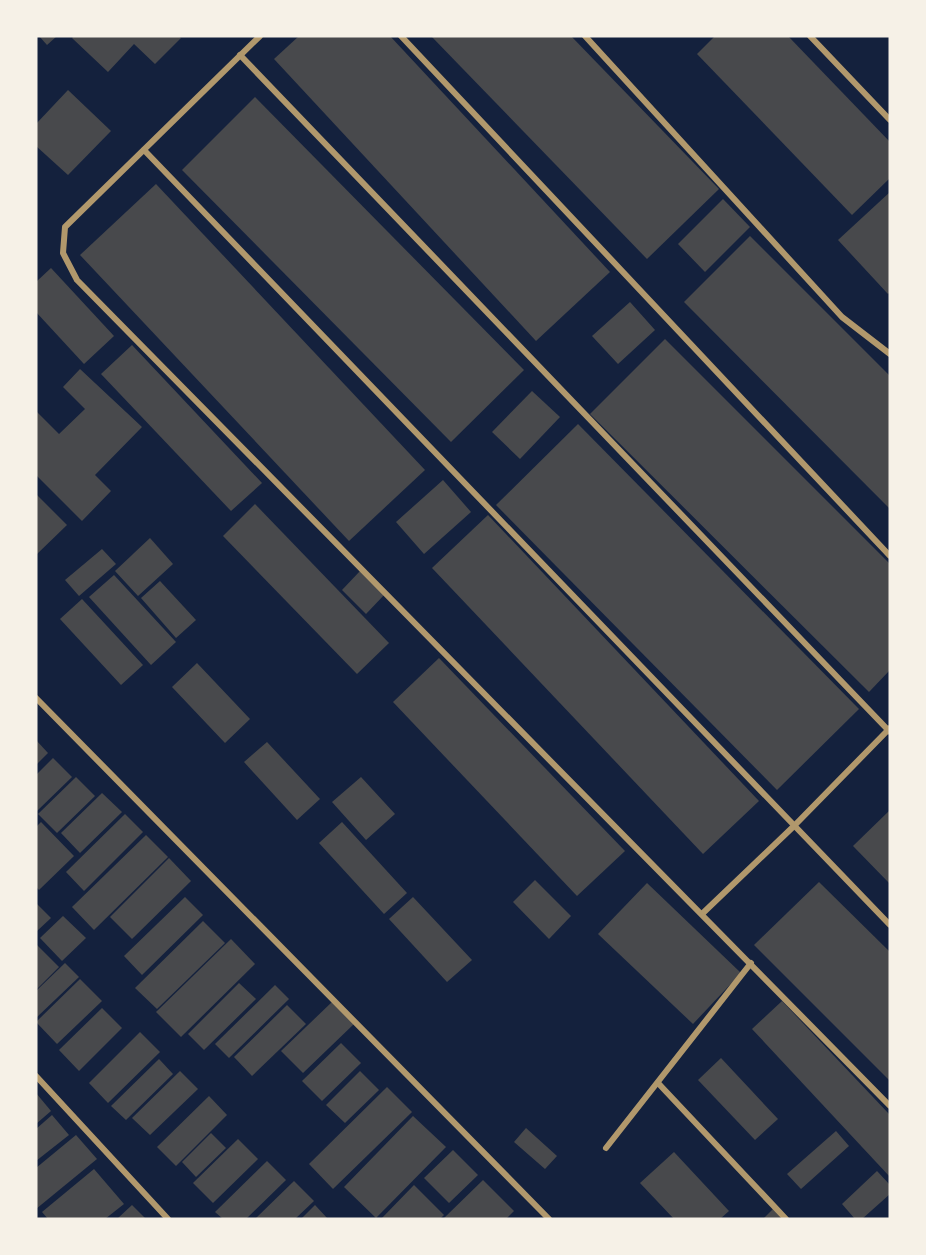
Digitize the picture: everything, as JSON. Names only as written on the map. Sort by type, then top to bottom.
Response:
[{"type":"street","points":[[260,36],[65,227],[63,253],[77,280],[703,913],[890,1106]]},
{"type":"street","points":[[401,36],[890,556]]},
{"type":"street","points":[[585,36],[842,317],[890,354]]},
{"type":"street","points":[[810,36],[890,120]]},
{"type":"street","points":[[240,56],[889,730],[794,826],[703,913]]},
{"type":"street","points":[[144,150],[890,926]]},
{"type":"street","points":[[36,698],[549,1219]]},
{"type":"street","points":[[606,1148],[752,963]]},
{"type":"street","points":[[36,1076],[168,1219]]},
{"type":"street","points":[[658,1083],[786,1219]]},
{"type":"building","points":[[39,36],[57,36],[47,45]]},
{"type":"building","points":[[74,36],[178,36],[181,38],[155,64],[134,44],[108,72],[72,38]]},
{"type":"building","points":[[299,36],[390,36],[610,272],[536,341],[274,59]]},
{"type":"building","points":[[431,36],[571,36],[719,189],[647,259]]},
{"type":"building","points":[[715,36],[788,36],[890,142],[890,178],[852,215],[697,54]]},
{"type":"building","points":[[68,90],[111,131],[68,175],[36,146],[36,124]]},
{"type":"building","points":[[255,97],[524,370],[451,442],[182,170]]},
{"type":"building","points":[[156,184],[425,470],[349,541],[80,255]]},
{"type":"building","points":[[890,192],[890,292],[888,294],[838,240]]},
{"type":"building","points":[[723,199],[750,227],[705,272],[678,244]]},
{"type":"building","points":[[750,236],[890,376],[890,509],[684,302]]},
{"type":"building","points":[[51,268],[114,336],[84,364],[36,312],[36,282]]},
{"type":"building","points":[[630,302],[655,330],[618,364],[592,336]]},
{"type":"building","points":[[665,339],[890,564],[890,670],[869,692],[590,414]]},
{"type":"building","points":[[132,345],[262,483],[231,511],[101,374]]},
{"type":"building","points":[[80,369],[142,427],[95,475],[111,491],[82,521],[36,475],[36,411],[59,434],[85,409],[63,387]]},
{"type":"building","points":[[532,391],[560,417],[520,459],[492,432]]},
{"type":"building","points":[[578,424],[859,709],[777,790],[496,505]]},
{"type":"building","points":[[443,480],[471,512],[424,554],[396,522]]},
{"type":"building","points":[[36,494],[67,525],[36,555]]},
{"type":"building","points":[[255,504],[389,643],[357,674],[223,536]]},
{"type":"building","points":[[488,515],[759,801],[703,854],[432,568]]},
{"type":"building","points":[[150,538],[173,564],[138,596],[115,571]]},
{"type":"building","points":[[102,549],[116,564],[79,596],[65,580]]},
{"type":"building","points":[[361,570],[385,594],[366,614],[342,590]]},
{"type":"building","points":[[114,575],[176,642],[151,665],[89,597]]},
{"type":"building","points":[[160,581],[196,620],[176,638],[141,598]]},
{"type":"building","points":[[82,599],[143,665],[121,685],[60,619]]},
{"type":"building","points":[[439,658],[625,851],[577,896],[393,702]]},
{"type":"building","points":[[197,663],[250,719],[225,743],[172,687]]},
{"type":"building","points":[[36,740],[48,753],[36,765]]},
{"type":"building","points":[[267,742],[320,799],[297,820],[244,762]]},
{"type":"building","points":[[53,758],[72,777],[36,812],[36,775]]},
{"type":"building","points":[[76,777],[95,796],[57,833],[38,814]]},
{"type":"building","points":[[361,777],[395,814],[366,840],[332,802]]},
{"type":"building","points":[[102,793],[122,812],[80,853],[61,833]]},
{"type":"building","points":[[890,810],[890,884],[853,846]]},
{"type":"building","points":[[125,814],[143,832],[84,891],[66,872]]},
{"type":"building","points":[[41,822],[74,856],[39,890],[36,887],[36,827]]},
{"type":"building","points":[[342,822],[407,893],[384,914],[319,843]]},
{"type":"building","points":[[146,835],[168,857],[94,930],[72,907]]},
{"type":"building","points":[[169,858],[191,881],[132,939],[110,917]]},
{"type":"building","points":[[535,880],[571,916],[549,939],[513,902]]},
{"type":"building","points":[[819,882],[890,952],[890,1081],[754,945]]},
{"type":"building","points":[[647,883],[741,973],[693,1024],[598,934]]},
{"type":"building","points":[[185,897],[203,915],[142,975],[124,956]]},
{"type":"building","points":[[413,897],[472,960],[447,982],[389,919]]},
{"type":"building","points":[[36,903],[51,918],[36,932]]},
{"type":"building","points":[[63,916],[86,938],[62,961],[40,938]]},
{"type":"building","points":[[203,921],[225,943],[157,1009],[135,988]]},
{"type":"building","points":[[231,939],[255,964],[181,1037],[156,1012]]},
{"type":"building","points":[[36,944],[59,967],[36,990]]},
{"type":"building","points":[[65,963],[79,977],[36,1018],[36,991]]},
{"type":"building","points":[[80,979],[102,1001],[57,1044],[36,1022]]},
{"type":"building","points":[[239,983],[256,999],[204,1050],[188,1034]]},
{"type":"building","points":[[275,985],[289,999],[229,1058],[215,1044]]},
{"type":"building","points":[[333,1001],[355,1023],[303,1073],[281,1051]]},
{"type":"building","points":[[782,1001],[890,1115],[890,1177],[752,1029]]},
{"type":"building","points":[[287,1005],[306,1024],[252,1076],[234,1057]]},
{"type":"building","points":[[102,1008],[122,1028],[79,1071],[59,1050]]},
{"type":"building","points":[[140,1032],[160,1052],[108,1103],[89,1083]]},
{"type":"building","points":[[341,1043],[361,1063],[322,1101],[302,1081]]},
{"type":"building","points":[[721,1058],[778,1119],[755,1140],[698,1080]]},
{"type":"building","points":[[159,1059],[173,1074],[126,1120],[111,1106]]},
{"type":"building","points":[[180,1071],[198,1089],[150,1135],[132,1118]]},
{"type":"building","points":[[360,1071],[379,1090],[345,1123],[326,1105]]},
{"type":"building","points":[[387,1087],[412,1112],[333,1189],[309,1164]]},
{"type":"building","points":[[36,1093],[51,1111],[36,1124]]},
{"type":"building","points":[[209,1096],[227,1115],[176,1166],[157,1147]]},
{"type":"building","points":[[52,1115],[69,1135],[36,1161],[36,1129]]},
{"type":"building","points":[[413,1116],[446,1147],[376,1218],[344,1187]]},
{"type":"building","points":[[526,1128],[557,1156],[545,1169],[514,1142]]},
{"type":"building","points":[[836,1131],[849,1146],[801,1189],[787,1174]]},
{"type":"building","points":[[211,1133],[226,1148],[196,1177],[182,1162]]},
{"type":"building","points":[[76,1135],[97,1159],[36,1209],[36,1168]]},
{"type":"building","points":[[238,1139],[258,1159],[213,1203],[193,1183]]},
{"type":"building","points":[[453,1150],[478,1175],[449,1203],[424,1178]]},
{"type":"building","points":[[674,1152],[729,1211],[720,1219],[674,1219],[640,1183]]},
{"type":"building","points":[[267,1161],[286,1180],[246,1219],[223,1219],[215,1212]]},
{"type":"building","points":[[94,1169],[124,1204],[105,1219],[48,1219],[42,1212]]},
{"type":"building","points":[[877,1171],[890,1185],[890,1194],[862,1219],[855,1219],[842,1204]]},
{"type":"building","points":[[483,1180],[514,1211],[506,1219],[443,1219]]},
{"type":"building","points":[[294,1181],[314,1201],[295,1219],[255,1219]]},
{"type":"building","points":[[414,1185],[444,1215],[440,1219],[381,1219]]},
{"type":"building","points":[[132,1205],[146,1219],[117,1219]]},
{"type":"building","points":[[315,1205],[328,1219],[301,1219]]},
{"type":"building","points":[[773,1209],[782,1219],[763,1219]]}]
